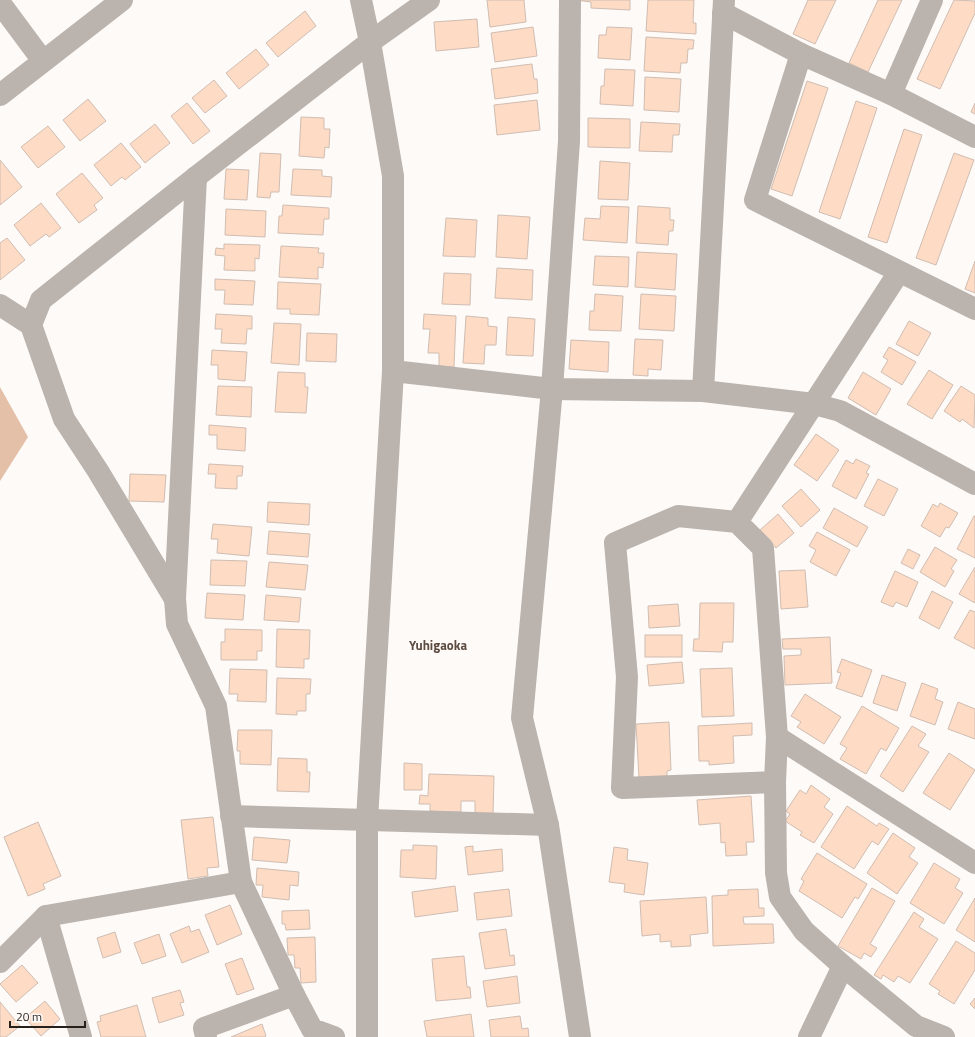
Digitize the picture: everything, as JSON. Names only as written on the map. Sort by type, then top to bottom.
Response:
[{"type":"street","points":[[0,95],[122,0]]},
{"type":"street","points":[[361,0],[370,42],[392,176],[392,371],[367,820],[367,1037]]},
{"type":"street","points":[[31,325],[40,300],[370,42],[430,0]]},
{"type":"street","points":[[570,0],[569,141],[552,388],[522,718],[548,825],[580,1037]]},
{"type":"street","points":[[891,94],[932,0]]},
{"type":"street","points":[[0,3],[43,61]]},
{"type":"street","points":[[703,391],[723,6],[801,54],[891,94],[975,137]]},
{"type":"street","points":[[801,54],[755,200],[975,309]]},
{"type":"street","points":[[196,177],[175,599],[177,624],[216,706],[241,882],[294,995],[312,1029],[334,1037]]},
{"type":"street","points":[[737,522],[899,272]]},
{"type":"street","points":[[0,304],[31,325],[64,419],[98,471],[175,599]]},
{"type":"street","points":[[392,371],[552,388],[703,391],[814,404],[840,411],[975,484]]},
{"type":"street","points":[[775,782],[622,788],[627,676],[615,543],[678,516],[737,522],[763,548],[777,737],[775,782],[776,873],[780,897],[804,931],[843,966],[916,1026],[944,1037]]},
{"type":"street","points":[[777,737],[975,863]]},
{"type":"street","points":[[232,816],[548,825]]},
{"type":"street","points":[[0,962],[46,916],[241,882]]},
{"type":"street","points":[[46,916],[81,1037]]},
{"type":"street","points":[[809,1037],[843,966]]},
{"type":"street","points":[[206,1037],[204,1028],[294,995]]},
{"type":"shaded area","points":[[0,387],[28,437],[0,481]]},
{"type":"building","points":[[487,0],[524,0],[526,22],[490,27]]},
{"type":"building","points":[[576,0],[630,0],[630,10],[591,8],[591,2]]},
{"type":"building","points":[[648,0],[694,0],[693,23],[696,23],[696,34],[646,31]]},
{"type":"building","points":[[808,0],[836,0],[815,44],[793,34]]},
{"type":"building","points":[[878,0],[902,0],[868,72],[849,63]]},
{"type":"building","points":[[954,0],[975,1],[975,13],[940,89],[917,79]]},
{"type":"building","points":[[305,11],[316,26],[278,57],[266,43]]},
{"type":"building","points":[[477,19],[479,47],[436,51],[434,22]]},
{"type":"building","points":[[533,27],[537,56],[495,62],[491,33]]},
{"type":"building","points":[[607,27],[632,28],[630,60],[598,58],[599,35],[606,35]]},
{"type":"building","points":[[646,37],[694,40],[693,49],[688,49],[687,63],[681,63],[680,73],[644,71]]},
{"type":"building","points":[[256,49],[269,65],[239,89],[226,73]]},
{"type":"building","points":[[532,64],[534,79],[537,79],[538,93],[495,99],[491,69]]},
{"type":"building","points":[[605,69],[635,70],[633,106],[600,104],[601,86],[604,86]]},
{"type":"building","points":[[645,77],[681,79],[679,112],[644,110]]},
{"type":"building","points":[[214,80],[227,96],[205,113],[192,98]]},
{"type":"building","points":[[807,81],[828,88],[792,196],[771,189]]},
{"type":"building","points":[[88,99],[106,121],[80,141],[63,120]]},
{"type":"building","points":[[537,100],[540,130],[497,135],[494,105]]},
{"type":"building","points":[[856,101],[877,108],[840,219],[819,212]]},
{"type":"building","points":[[187,103],[210,131],[193,144],[171,116]]},
{"type":"building","points":[[975,103],[975,114],[971,112]]},
{"type":"building","points":[[301,117],[324,118],[324,129],[330,129],[329,148],[325,147],[324,158],[299,156]]},
{"type":"building","points":[[588,118],[630,119],[630,148],[588,147]]},
{"type":"building","points":[[641,122],[680,124],[679,135],[673,135],[672,152],[639,151]]},
{"type":"building","points":[[155,124],[170,143],[145,163],[130,144]]},
{"type":"building","points":[[48,126],[65,147],[38,168],[21,147]]},
{"type":"building","points":[[904,129],[922,135],[887,243],[868,237]]},
{"type":"building","points":[[121,143],[141,167],[125,180],[122,177],[111,186],[94,165]]},
{"type":"building","points":[[260,153],[281,154],[279,192],[271,192],[270,198],[257,197]]},
{"type":"building","points":[[954,153],[974,160],[936,265],[916,258]]},
{"type":"building","points":[[0,160],[22,187],[0,205]]},
{"type":"building","points":[[600,161],[630,163],[628,200],[598,199]]},
{"type":"building","points":[[226,169],[249,170],[247,200],[224,199]]},
{"type":"building","points":[[293,169],[322,170],[322,176],[332,177],[331,197],[291,195]]},
{"type":"building","points":[[82,173],[103,198],[94,205],[97,210],[79,223],[56,194]]},
{"type":"building","points":[[41,203],[61,228],[49,237],[46,234],[30,246],[14,225]]},
{"type":"building","points":[[283,205],[329,208],[329,219],[324,219],[323,235],[278,233],[279,216],[282,216]]},
{"type":"building","points":[[601,206],[629,207],[627,243],[583,240],[585,218],[600,219]]},
{"type":"building","points":[[638,206],[670,208],[670,220],[674,220],[673,231],[669,231],[668,245],[636,243]]},
{"type":"building","points":[[226,209],[266,211],[265,237],[225,235]]},
{"type":"building","points":[[498,215],[530,217],[527,259],[496,257]]},
{"type":"building","points":[[446,218],[477,220],[475,257],[443,256]]},
{"type":"building","points":[[7,238],[25,260],[0,280],[0,243]]},
{"type":"building","points":[[224,244],[260,245],[259,259],[255,258],[255,271],[224,270],[225,256],[215,255],[216,248],[224,249]]},
{"type":"building","points":[[281,246],[319,248],[318,253],[324,253],[323,268],[318,267],[318,279],[279,277]]},
{"type":"building","points":[[637,252],[677,254],[675,290],[635,287]]},
{"type":"building","points":[[595,256],[629,257],[628,287],[593,285]]},
{"type":"building","points":[[975,261],[975,293],[965,289]]},
{"type":"building","points":[[497,268],[533,270],[532,300],[495,298]]},
{"type":"building","points":[[444,273],[471,274],[470,305],[442,304]]},
{"type":"building","points":[[215,279],[255,281],[253,305],[224,304],[225,290],[215,290]]},
{"type":"building","points":[[278,282],[321,284],[319,315],[290,314],[290,309],[277,309]]},
{"type":"building","points":[[595,294],[623,296],[621,331],[589,330],[590,311],[594,311]]},
{"type":"building","points":[[641,294],[676,296],[674,331],[639,329]]},
{"type":"building","points":[[216,314],[252,316],[252,329],[247,329],[246,344],[221,343],[222,329],[215,329]]},
{"type":"building","points":[[424,314],[456,316],[454,367],[439,366],[439,353],[428,353],[430,329],[423,329]]},
{"type":"building","points":[[466,316],[488,318],[488,326],[497,327],[496,345],[485,345],[484,364],[463,363]]},
{"type":"building","points":[[508,317],[535,319],[533,356],[506,355]]},
{"type":"building","points":[[909,321],[931,333],[918,356],[896,344]]},
{"type":"building","points":[[274,323],[301,324],[299,365],[271,363]]},
{"type":"building","points":[[307,333],[337,334],[336,362],[306,361]]},
{"type":"building","points":[[635,339],[663,340],[661,370],[648,369],[648,376],[633,375]]},
{"type":"building","points":[[571,340],[609,342],[608,372],[569,369]]},
{"type":"building","points":[[889,347],[916,362],[902,385],[881,372],[888,360],[883,357]]},
{"type":"building","points":[[212,350],[247,352],[245,381],[218,379],[218,365],[211,365]]},
{"type":"building","points":[[929,370],[953,385],[932,419],[907,404]]},
{"type":"building","points":[[278,372],[305,373],[305,387],[308,387],[306,413],[275,412]]},
{"type":"building","points":[[863,372],[891,389],[876,415],[848,398]]},
{"type":"building","points":[[218,386],[252,387],[251,417],[216,415]]},
{"type":"building","points":[[961,386],[975,395],[974,428],[962,419],[960,422],[944,411]]},
{"type":"building","points":[[209,425],[246,428],[245,451],[217,449],[217,435],[209,435]]},
{"type":"building","points":[[816,434],[839,450],[817,481],[794,465]]},
{"type":"building","points":[[856,459],[870,466],[866,473],[869,474],[856,499],[832,486],[846,460],[853,464]]},
{"type":"building","points":[[209,464],[243,466],[242,476],[237,476],[237,489],[215,488],[216,474],[208,474]]},
{"type":"building","points":[[130,474],[166,475],[164,502],[129,501]]},
{"type":"building","points":[[878,479],[898,489],[884,516],[864,506]]},
{"type":"building","points":[[801,489],[820,510],[801,527],[782,506]]},
{"type":"building","points":[[268,502],[310,504],[309,525],[267,522]]},
{"type":"building","points":[[940,503],[958,513],[949,528],[946,527],[940,537],[921,526],[933,504],[938,507]]},
{"type":"building","points":[[834,508],[868,527],[857,547],[823,528]]},
{"type":"building","points":[[778,514],[794,533],[776,548],[760,530]]},
{"type":"building","points":[[975,516],[975,558],[957,549]]},
{"type":"building","points":[[213,524],[252,527],[249,556],[217,553],[218,539],[211,539]]},
{"type":"building","points":[[269,531],[310,534],[308,557],[267,554]]},
{"type":"building","points":[[817,532],[850,550],[836,576],[810,562],[816,550],[809,546]]},
{"type":"building","points":[[935,547],[957,560],[951,569],[954,571],[945,587],[920,572]]},
{"type":"building","points":[[908,549],[920,555],[913,569],[901,563]]},
{"type":"building","points":[[211,560],[247,561],[245,586],[210,585]]},
{"type":"building","points":[[269,562],[308,565],[305,590],[266,587]]},
{"type":"building","points":[[975,567],[975,603],[959,594]]},
{"type":"building","points":[[805,570],[808,607],[781,609],[779,571]]},
{"type":"building","points":[[895,571],[918,582],[907,607],[896,602],[893,607],[881,602]]},
{"type":"building","points":[[932,591],[953,602],[939,629],[919,618]]},
{"type":"building","points":[[207,593],[245,595],[243,620],[205,618]]},
{"type":"building","points":[[266,595],[301,598],[299,622],[264,620]]},
{"type":"building","points":[[700,603],[734,603],[733,642],[723,642],[722,652],[693,651],[694,639],[699,639]]},
{"type":"building","points":[[678,604],[680,626],[649,628],[648,606]]},
{"type":"building","points":[[970,610],[975,612],[975,649],[954,638]]},
{"type":"building","points":[[225,629],[262,630],[262,651],[257,651],[257,660],[221,660],[221,642],[225,642]]},
{"type":"building","points":[[277,629],[310,630],[309,659],[304,659],[304,668],[276,667]]},
{"type":"building","points":[[645,635],[682,635],[682,657],[645,657]]},
{"type":"building","points":[[830,637],[832,683],[785,685],[784,656],[801,655],[801,649],[783,649],[782,639]]},
{"type":"building","points":[[842,659],[872,670],[862,697],[836,688],[841,673],[837,672]]},
{"type":"building","points":[[682,662],[684,683],[649,686],[647,665]]},
{"type":"building","points":[[732,668],[734,716],[702,717],[700,669]]},
{"type":"building","points":[[230,669],[267,670],[266,702],[237,701],[238,694],[229,694]]},
{"type":"building","points":[[882,675],[906,683],[897,711],[873,703]]},
{"type":"building","points":[[277,678],[311,679],[310,694],[306,694],[306,711],[297,711],[297,715],[276,714]]},
{"type":"building","points":[[922,683],[938,689],[935,699],[943,702],[935,725],[910,716]]},
{"type":"building","points":[[805,694],[841,717],[824,744],[797,727],[801,722],[791,716]]},
{"type":"building","points":[[958,702],[975,709],[975,739],[948,729]]},
{"type":"building","points":[[862,706],[899,728],[886,751],[881,748],[866,774],[840,759],[847,748],[840,744]]},
{"type":"building","points":[[669,722],[671,770],[667,771],[667,776],[639,778],[636,724]]},
{"type":"building","points":[[752,723],[752,735],[733,736],[734,763],[709,765],[709,761],[699,761],[698,726]]},
{"type":"building","points":[[912,726],[926,734],[918,746],[929,752],[903,792],[880,776]]},
{"type":"building","points":[[238,730],[272,730],[271,765],[240,764],[240,751],[237,751]]},
{"type":"building","points":[[949,753],[975,770],[950,810],[923,793]]},
{"type":"building","points":[[278,758],[307,759],[307,772],[310,772],[309,792],[277,791]]},
{"type":"building","points":[[404,763],[422,764],[422,790],[404,790]]},
{"type":"building","points":[[429,774],[494,776],[493,815],[475,815],[475,801],[461,801],[461,812],[430,811],[430,804],[419,804],[420,795],[428,796]]},
{"type":"building","points":[[811,785],[830,799],[824,807],[833,814],[814,843],[800,835],[802,832],[785,821],[790,814],[786,811],[800,790],[806,794]]},
{"type":"building","points":[[751,796],[754,842],[746,842],[747,855],[726,856],[725,842],[721,843],[720,823],[699,825],[697,800]]},
{"type":"building","points":[[847,806],[877,826],[879,823],[889,829],[878,845],[872,841],[854,869],[821,847]]},
{"type":"building","points":[[213,817],[219,867],[207,868],[208,876],[188,879],[181,820]]},
{"type":"building","points":[[38,822],[61,876],[43,884],[45,889],[28,896],[4,837]]},
{"type":"building","points":[[893,833],[915,848],[909,857],[918,863],[897,894],[867,873]]},
{"type":"building","points":[[254,837],[290,840],[287,863],[252,860]]},
{"type":"building","points":[[413,845],[437,846],[436,879],[400,877],[401,850],[413,850]]},
{"type":"building","points":[[473,846],[473,852],[502,849],[503,871],[468,875],[465,847]]},
{"type":"building","points":[[614,847],[628,849],[627,860],[648,863],[644,895],[624,892],[625,884],[609,882]]},
{"type":"building","points":[[817,853],[867,884],[858,899],[855,897],[842,918],[799,891],[804,881],[801,879]]},
{"type":"building","points":[[934,863],[960,879],[955,888],[963,893],[944,924],[910,903]]},
{"type":"building","points":[[257,868],[299,872],[298,886],[290,885],[289,900],[262,897],[263,885],[256,885]]},
{"type":"building","points":[[455,886],[458,911],[415,917],[412,892]]},
{"type":"building","points":[[872,888],[895,901],[870,944],[877,948],[871,957],[864,953],[861,959],[838,946]]},
{"type":"building","points":[[509,889],[512,916],[477,920],[474,893]]},
{"type":"building","points":[[758,889],[759,908],[764,908],[764,916],[743,917],[744,924],[773,924],[774,943],[713,946],[712,896],[728,895],[728,890]]},
{"type":"building","points":[[706,897],[708,933],[690,935],[691,946],[671,947],[671,941],[660,942],[660,934],[642,936],[640,901]]},
{"type":"building","points":[[975,898],[975,942],[956,930]]},
{"type":"building","points":[[230,905],[242,934],[217,945],[205,915]]},
{"type":"building","points":[[309,910],[310,929],[286,930],[285,924],[282,924],[282,911]]},
{"type":"building","points":[[914,912],[924,919],[919,927],[938,939],[910,983],[898,976],[894,982],[883,975],[881,979],[874,975]]},
{"type":"building","points":[[189,926],[191,932],[199,929],[209,952],[182,963],[170,934]]},
{"type":"building","points":[[506,929],[510,956],[514,955],[515,965],[485,969],[479,933]]},
{"type":"building","points":[[115,932],[121,952],[103,958],[97,938]]},
{"type":"building","points":[[159,934],[166,956],[142,964],[134,943]]},
{"type":"building","points":[[315,937],[316,982],[301,983],[300,968],[295,968],[294,955],[288,955],[287,938]]},
{"type":"building","points":[[956,941],[975,953],[975,970],[954,1004],[938,994],[940,991],[929,984]]},
{"type":"building","points":[[464,956],[467,987],[470,987],[471,998],[436,1001],[432,959]]},
{"type":"building","points":[[242,958],[254,989],[237,995],[225,964]]},
{"type":"building","points":[[22,965],[38,983],[16,1002],[0,984]]},
{"type":"building","points":[[517,976],[520,1003],[487,1007],[483,981]]},
{"type":"building","points":[[180,990],[184,1002],[180,1003],[184,1015],[159,1023],[152,998]]},
{"type":"building","points":[[975,998],[975,1009],[970,1004]]},
{"type":"building","points":[[45,1001],[60,1019],[41,1036],[25,1018]]},
{"type":"building","points":[[0,1002],[20,1026],[6,1037],[0,1037]]},
{"type":"building","points":[[137,1005],[146,1037],[101,1037],[97,1022],[101,1021],[100,1016]]},
{"type":"building","points":[[471,1014],[474,1037],[427,1037],[424,1021]]},
{"type":"building","points":[[520,1016],[522,1029],[528,1028],[529,1037],[491,1037],[489,1020]]},
{"type":"building","points":[[262,1024],[266,1036],[264,1037],[231,1037]]},
{"type":"district","name":"Yuhigaoka","points":[[438,645]]}]
